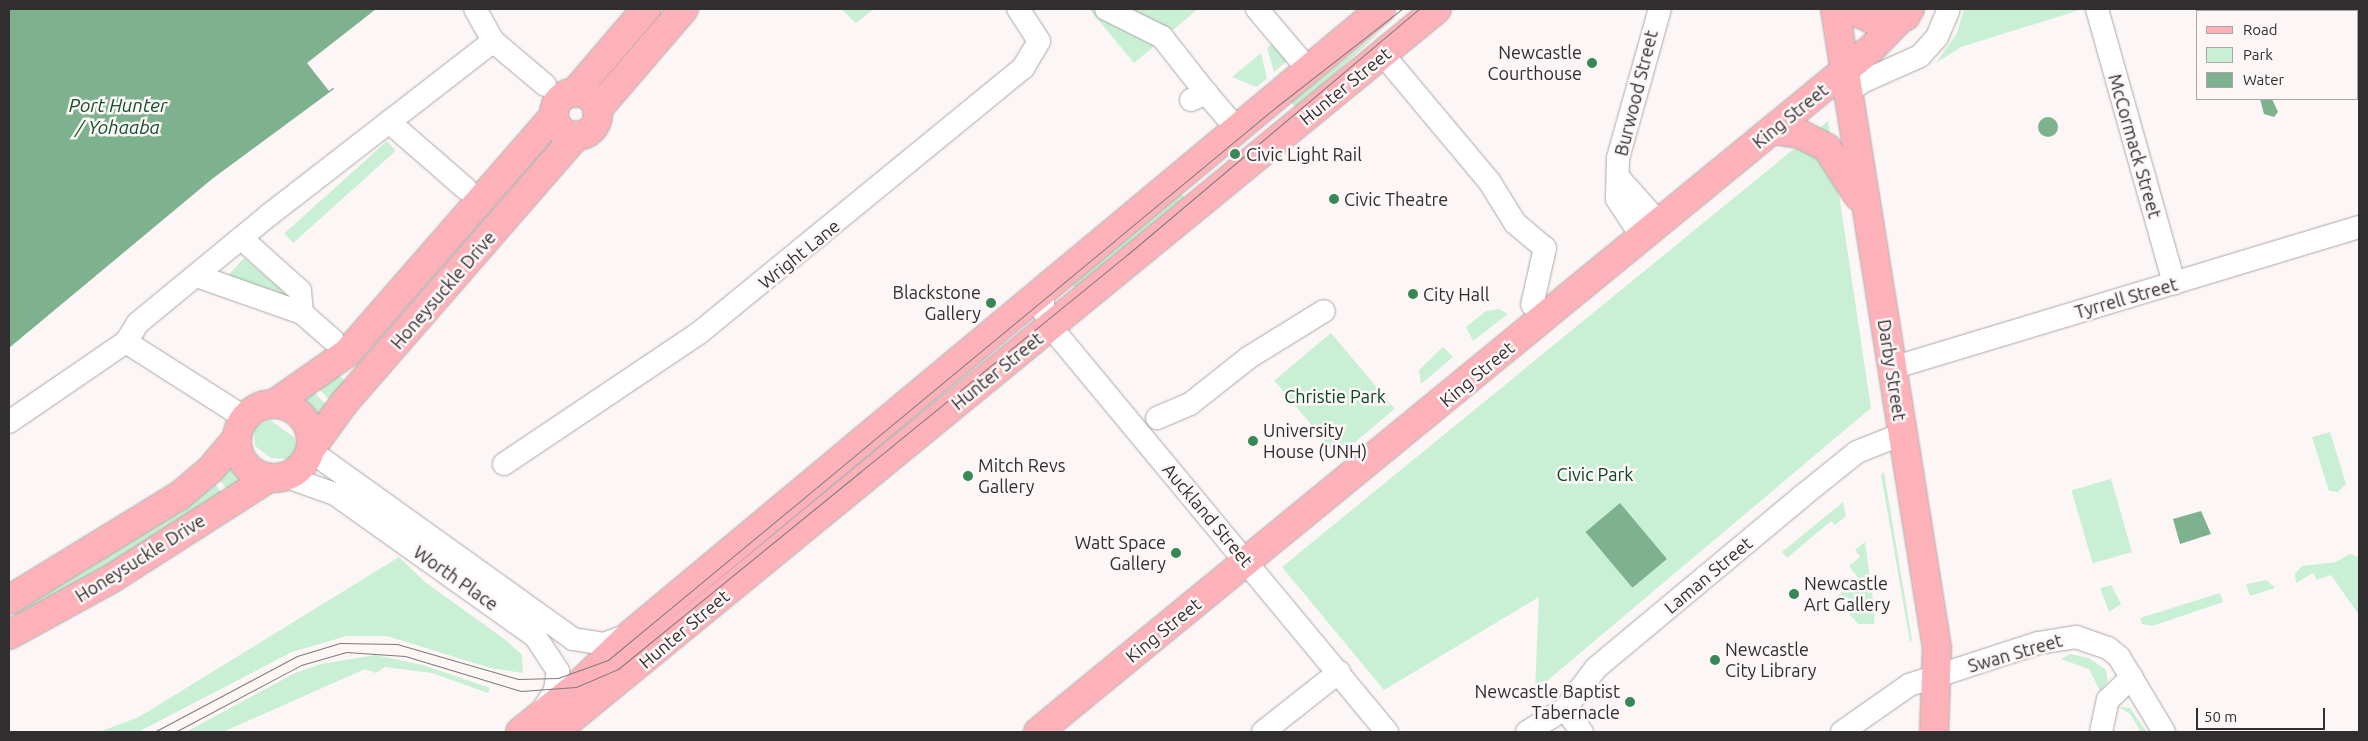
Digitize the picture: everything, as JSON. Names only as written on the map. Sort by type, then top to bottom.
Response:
[{"type":"main road","points":[[646,9],[574,93],[559,100],[554,116],[561,130],[576,136],[592,128],[597,110],[684,9]]},
{"type":"main road","name":"Hunter Street","points":[[536,728],[630,634],[1381,9]]},
{"type":"main road","name":"Hunter Street","points":[[536,728],[1051,327],[1437,9]]},
{"type":"main road","name":"Darby Street","points":[[1835,9],[1938,674],[1934,732]]},
{"type":"main road","points":[[1848,9],[1882,24],[1908,12]]},
{"type":"main road","name":"King Street","points":[[1038,732],[1772,130],[1846,82],[1908,12]]},
{"type":"main road","points":[[574,93],[586,95],[597,110]]},
{"type":"main road","name":"Honeysuckle Drive","points":[[274,404],[347,353],[554,116]]},
{"type":"main road","points":[[1772,130],[1800,134],[1831,152],[1865,209]]},
{"type":"main road","name":"Honeysuckle Drive","points":[[312,449],[344,402],[576,136]]},
{"type":"main road","points":[[274,404],[303,422],[312,449],[301,469],[278,478],[245,462],[238,428],[274,404]]},
{"type":"main road","name":"Honeysuckle Drive","points":[[9,600],[179,496],[210,470],[238,428]]},
{"type":"main road","name":"Honeysuckle Drive","points":[[9,635],[111,578],[278,478]]},
{"type":"street","points":[[475,9],[493,41],[545,85]]},
{"type":"street","name":"Wright Lane","points":[[504,464],[628,384],[768,280],[1028,64],[1039,41],[1018,9]]},
{"type":"street","points":[[1106,9],[1162,37],[1199,97],[1236,128]]},
{"type":"street","name":"Burwood Street","points":[[1650,230],[1619,178],[1623,134],[1660,9]]},
{"type":"street","name":"King Street","points":[[1846,82],[1862,82],[1920,56],[1937,37],[1949,9]]},
{"type":"street","name":"McCormack Street","points":[[2097,9],[2174,284]]},
{"type":"street","points":[[1262,15],[1301,61]]},
{"type":"street","points":[[9,422],[126,342],[138,324],[241,238],[493,41]]},
{"type":"street","points":[[1391,64],[1486,177],[1516,223],[1544,248],[1532,304]]},
{"type":"street","points":[[389,122],[466,188]]},
{"type":"street","name":"Tyrrell Street","points":[[1892,368],[2359,227]]},
{"type":"street","points":[[241,238],[300,292],[302,313]]},
{"type":"street","points":[[197,276],[302,313],[333,340]]},
{"type":"street","name":"Auckland Street","points":[[1043,292],[1042,305],[1051,327],[1387,732]]},
{"type":"street","points":[[1157,418],[1190,404],[1248,358],[1324,311]]},
{"type":"street","points":[[126,342],[164,366],[238,428]]},
{"type":"street","name":"Laman Street","points":[[1527,732],[1565,709],[1596,668],[1801,497],[1858,452],[1902,434]]},
{"type":"street","name":"Worth Place","points":[[312,449],[573,639],[604,644],[630,634]]},
{"type":"street","name":"Worth Place","points":[[278,478],[335,494],[535,636],[553,656],[558,674],[555,691],[536,728]]},
{"type":"street","name":"Swan Street","points":[[1842,732],[1908,685],[2038,643],[2076,637],[2108,648],[2132,677],[2164,732]]},
{"type":"street","points":[[1263,732],[1339,672]]},
{"type":"street","points":[[2101,732],[2108,700],[2132,677]]},
{"type":"street","points":[[1565,709],[1582,732]]},
{"type":"green space","points":[[841,9],[874,9],[856,23]]},
{"type":"green space","points":[[1089,9],[1198,9],[1134,63]]},
{"type":"green space","points":[[1964,9],[2083,9],[1961,47],[1936,63],[1957,33]]},
{"type":"green space","points":[[1382,30],[1311,96],[1296,107],[1290,102]]},
{"type":"green space","points":[[1273,43],[1287,61],[1274,72],[1267,48]]},
{"type":"green space","points":[[1261,53],[1267,78],[1257,87],[1232,77]]},
{"type":"green space","name":"Civic Park","points":[[1828,121],[1871,408],[1535,691],[1539,597],[1384,690],[1282,567]]},
{"type":"green space","points":[[387,141],[396,151],[293,243],[284,233]]},
{"type":"green space","points":[[1180,192],[1187,200],[1076,289],[1071,283]]},
{"type":"green space","points":[[244,258],[293,300],[225,279]]},
{"type":"green space","points":[[1499,309],[1508,314],[1473,341],[1466,327],[1486,311]]},
{"type":"green space","name":"Christie Park","points":[[1331,333],[1395,409],[1338,456],[1274,381]]},
{"type":"green space","points":[[1443,347],[1453,357],[1421,384],[1419,370]]},
{"type":"green space","points":[[993,348],[995,350],[874,451],[873,449]]},
{"type":"green space","points":[[334,371],[350,385],[334,404],[316,386]]},
{"type":"green space","points":[[312,390],[330,409],[321,425],[298,399]]},
{"type":"green space","points":[[270,420],[295,438],[296,453],[289,459],[271,458],[255,446],[254,427]]},
{"type":"green space","points":[[2330,432],[2346,484],[2338,492],[2329,491],[2312,437]]},
{"type":"green space","points":[[230,457],[249,480],[229,493],[217,475]]},
{"type":"green space","points":[[1884,472],[1912,640],[1910,642],[1881,475]]},
{"type":"green space","points":[[2111,479],[2132,552],[2093,563],[2072,490]]},
{"type":"green space","points":[[213,480],[224,497],[23,627],[13,610]]},
{"type":"green space","points":[[1843,502],[1846,516],[1835,525],[1831,521],[1787,558],[1782,552]]},
{"type":"green space","points":[[1865,542],[1875,614],[1874,624],[1858,624],[1835,598],[1859,579],[1849,566],[1860,557],[1855,550]]},
{"type":"green space","points":[[2350,554],[2359,557],[2359,615],[2331,575],[2317,580],[2313,573],[2296,583],[2295,574],[2302,566],[2336,562]]},
{"type":"green space","points":[[399,557],[425,582],[507,641],[522,655],[523,673],[490,668],[387,636],[347,636],[292,652],[138,732],[99,732],[139,717]]},
{"type":"green space","points":[[2267,580],[2275,588],[2250,596],[2246,584]]},
{"type":"green space","points":[[2111,585],[2121,604],[2109,612],[2100,588]]},
{"type":"green space","points":[[2220,593],[2223,602],[2152,626],[2142,624],[2140,618]]},
{"type":"green space","points":[[2070,654],[2089,658],[2106,670],[2108,681],[2100,691],[2089,669],[2061,659]]},
{"type":"green space","points":[[375,655],[423,665],[490,688],[488,693],[432,673],[385,667],[376,673],[365,669],[223,732],[186,732],[295,673],[321,664]]},
{"type":"green space","points":[[2119,707],[2130,708],[2146,731],[2141,732],[2130,714]]},
{"type":"water","name":"Port Hunter / Yohaaba","points":[[9,9],[412,9],[326,78],[334,89],[212,179],[9,348]]},
{"type":"water","points":[[2260,100],[2272,100],[2278,112],[2274,117],[2264,114]]},
{"type":"water","points":[[2048,117],[2055,120],[2058,127],[2055,134],[2048,137],[2041,134],[2038,127],[2041,120]]},
{"type":"water","points":[[1620,503],[1667,559],[1632,588],[1586,532]]},
{"type":"water","points":[[2201,511],[2211,534],[2180,544],[2173,519]]},
{"type":"pier","points":[[376,9],[415,9],[329,78],[335,86],[329,91],[307,63]]},
{"type":"tram line","points":[[154,732],[297,656],[340,643],[397,644],[518,679],[558,678],[608,660],[1276,107],[1402,9]]},
{"type":"tram line","points":[[175,732],[301,665],[346,652],[405,656],[521,691],[576,687],[618,669],[1128,254],[1419,9]]},
{"type":"place","name":"Newcastle Courthouse","points":[[1592,63]]},
{"type":"place","name":"Civic Light Rail","points":[[1235,154]]},
{"type":"place","name":"Civic Theatre","points":[[1334,199]]},
{"type":"place","name":"City Hall","points":[[1413,294]]},
{"type":"place","name":"Blackstone Gallery","points":[[991,303]]},
{"type":"place","name":"University House (UNH)","points":[[1253,441]]},
{"type":"place","name":"Mitch Revs Gallery","points":[[968,476]]},
{"type":"place","name":"Watt Space Gallery","points":[[1176,553]]},
{"type":"place","name":"Newcastle Art Gallery","points":[[1794,594]]},
{"type":"place","name":"Newcastle City Library","points":[[1715,660]]},
{"type":"place","name":"Newcastle Baptist Tabernacle","points":[[1630,702]]}]
